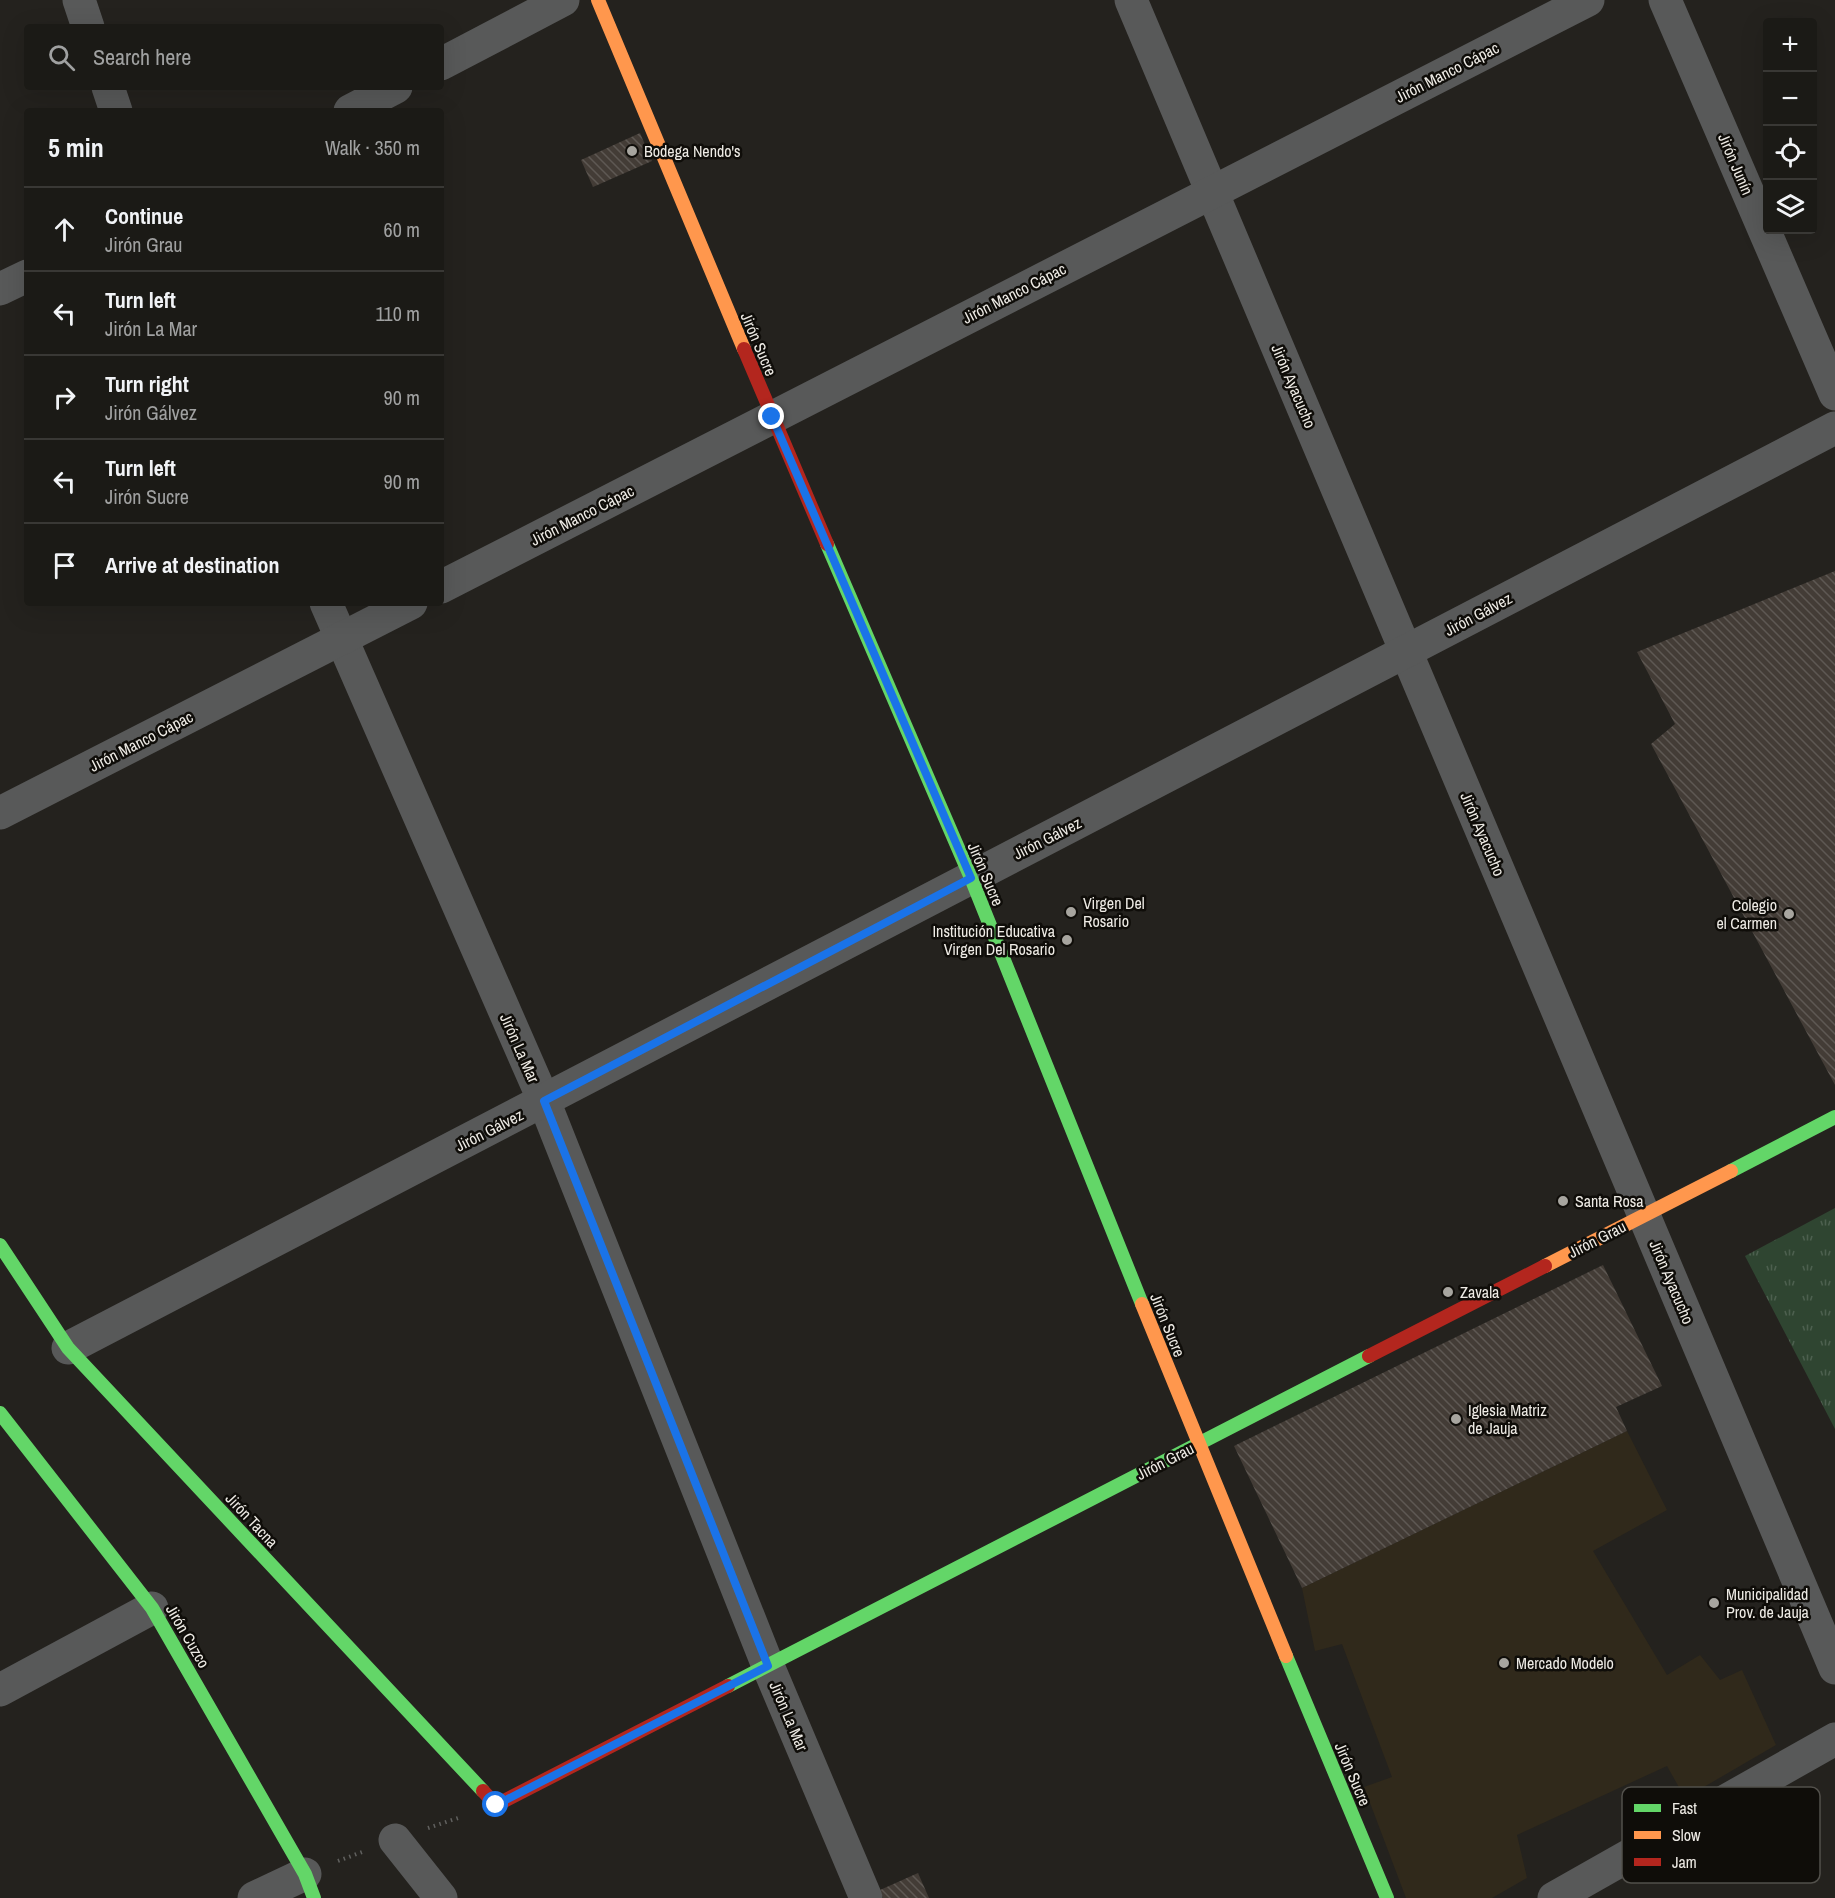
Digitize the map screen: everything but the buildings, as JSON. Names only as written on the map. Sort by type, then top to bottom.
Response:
[{"type":"street","points":[[79,0],[87,24]]},
{"type":"street","points":[[444,62],[563,0]]},
{"type":"street","name":"Jirón Sucre","points":[[598,0],[772,417],[971,878],[1198,1444],[1387,1898]]},
{"type":"street","name":"Jirón Ayacucho","points":[[1131,0],[1835,1668]]},
{"type":"street","name":"Jirón Manco Cápac","points":[[444,585],[1588,0]]},
{"type":"street","name":"Jirón Junín","points":[[1665,0],[1835,394]]},
{"type":"street","points":[[109,90],[115,108]]},
{"type":"street","points":[[356,108],[390,90]]},
{"type":"street","points":[[0,289],[24,277]]},
{"type":"street","name":"Jirón Gálvez","points":[[68,1348],[1835,428]]},
{"type":"street","name":"Jirón La Mar","points":[[327,606],[544,1101],[768,1666],[866,1898]]},
{"type":"street","name":"Jirón Manco Cápac","points":[[0,813],[405,606]]},
{"type":"street","name":"Jirón Grau","points":[[496,1805],[1835,1117]]},
{"type":"street","name":"Jirón Tacna","points":[[0,1245],[68,1348],[496,1805]]},
{"type":"street","name":"Jirón Cuzco","points":[[0,1413],[152,1608],[310,1886]]},
{"type":"street","points":[[0,1690],[152,1608]]},
{"type":"street","points":[[1750,1787],[1835,1739]]},
{"type":"street","points":[[395,1840],[441,1898]]},
{"type":"street","points":[[1554,1898],[1622,1860]]},
{"type":"street","points":[[254,1898],[310,1886]]},
{"type":"shaded area","name":"Mercado Modelo","points":[[1627,1431],[1667,1510],[1593,1551],[1667,1675],[1700,1655],[1720,1680],[1742,1670],[1776,1745],[1704,1787],[1679,1787],[1667,1766],[1517,1835],[1527,1878],[1492,1898],[1406,1898],[1364,1787],[1392,1777],[1342,1644],[1315,1651],[1302,1588]]},
{"type":"green space","points":[[1835,1208],[1835,1429],[1745,1256]]},
{"type":"traffic: fast","points":[[827,544],[971,878],[1142,1304]]},
{"type":"traffic: fast","points":[[1731,1171],[1835,1117]]},
{"type":"traffic: fast","points":[[0,1245],[68,1348],[483,1791]]},
{"type":"traffic: fast","points":[[728,1686],[1369,1356]]},
{"type":"traffic: fast","points":[[0,1413],[152,1608],[305,1874],[314,1898]]},
{"type":"traffic: fast","points":[[1286,1656],[1387,1898]]},
{"type":"traffic: slow","points":[[598,0],[744,349]]},
{"type":"traffic: slow","points":[[1545,1266],[1731,1171]]},
{"type":"traffic: slow","points":[[1142,1304],[1286,1656]]},
{"type":"traffic: jam","points":[[744,349],[827,544]]},
{"type":"traffic: jam","points":[[1369,1356],[1545,1266]]},
{"type":"traffic: jam","points":[[483,1791],[496,1805],[728,1686]]},
{"type":"place","name":"Bodega Nendo's","points":[[632,151]]},
{"type":"place","name":"Virgen Del Rosario","points":[[1071,912]]},
{"type":"place","name":"Colegio el Carmen","points":[[1789,914]]},
{"type":"place","name":"Institución Educativa Virgen Del Rosario","points":[[1067,940]]},
{"type":"place","name":"Santa Rosa","points":[[1563,1201]]},
{"type":"place","name":"Zavala","points":[[1448,1292]]},
{"type":"place","name":"Iglesia Matriz de Jauja","points":[[1456,1419]]},
{"type":"place","name":"Municipalidad Prov. de Jauja","points":[[1714,1603]]},
{"type":"place","name":"Mercado Modelo","points":[[1504,1663]]},
{"type":"route","points":[[496,1805],[768,1666],[544,1101],[971,878],[772,417]]}]
